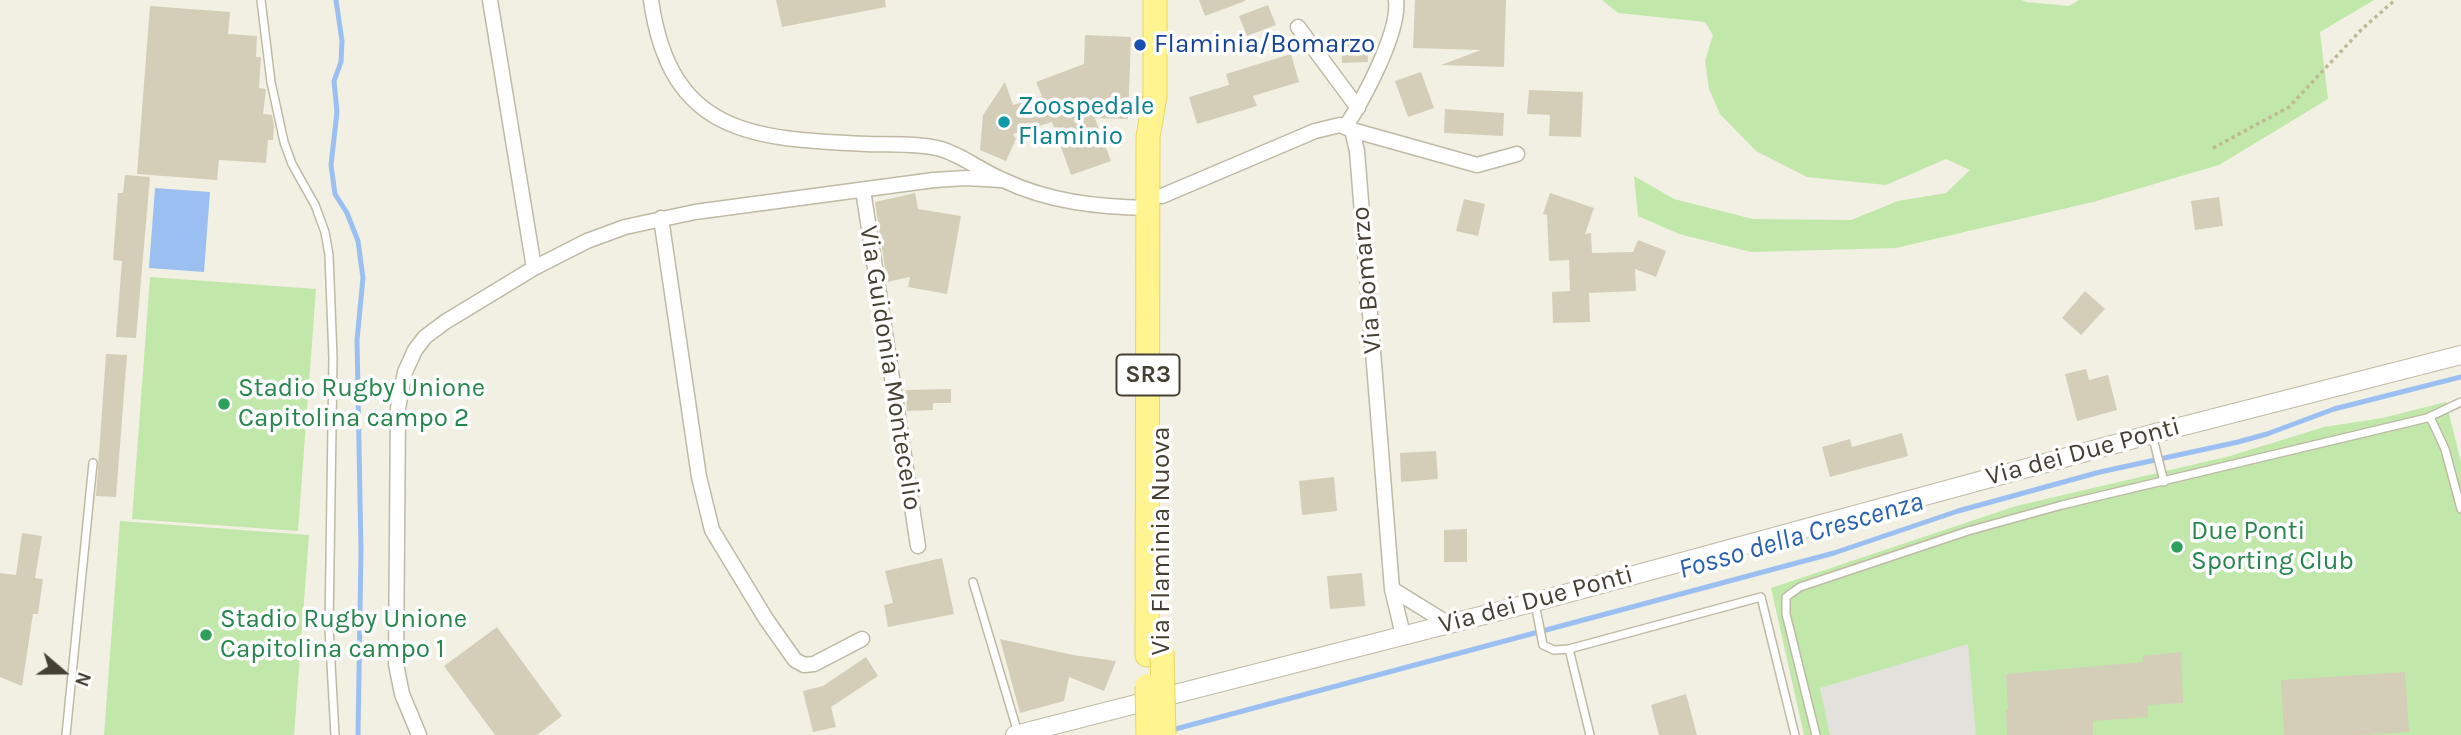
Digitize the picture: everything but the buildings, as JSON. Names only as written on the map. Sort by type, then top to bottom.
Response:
[{"type":"main road","name":"Via Flaminia Nuova","points":[[1147,735],[1154,653],[1155,202],[1160,122],[1154,96],[1155,0]]},
{"type":"main road","name":"Via Flaminia Nuova","points":[[1154,653],[1164,735]]},
{"type":"street","points":[[490,0],[534,268]]},
{"type":"street","points":[[651,0],[657,30],[677,76],[701,107],[726,123],[751,132],[790,139],[941,149],[1002,180],[1038,194],[1078,203],[1155,202],[1315,131],[1340,125],[1477,165],[1517,154]]},
{"type":"street","points":[[1349,128],[1394,30],[1396,0]]},
{"type":"street","points":[[1298,27],[1358,108]]},
{"type":"street","name":"Via Bomarzo","points":[[1349,128],[1358,165],[1392,589],[1403,635]]},
{"type":"street","points":[[419,735],[402,694],[396,664],[398,415],[402,380],[415,350],[436,328],[534,268],[607,233],[661,218],[945,178],[1002,180]]},
{"type":"street","name":"Via Guidonia Montecelio","points":[[863,190],[918,546]]},
{"type":"street","points":[[661,218],[699,477],[712,530],[766,619],[799,663],[814,664],[862,639]]},
{"type":"street","name":"Via dei Due Ponti","points":[[1017,735],[1447,623],[1536,610],[2461,355]]},
{"type":"street","points":[[1392,589],[1447,623]]},
{"type":"lane","points":[[261,0],[271,82],[284,142],[292,164],[315,205],[325,232],[329,255],[334,358],[329,628],[335,735]]},
{"type":"lane","points":[[1816,735],[1786,614],[1786,597],[1792,591],[1968,531],[2163,479],[2430,417],[2461,402]]},
{"type":"lane","points":[[2430,417],[2445,449],[2461,509]]},
{"type":"lane","points":[[2154,440],[2163,479]]},
{"type":"lane","points":[[66,735],[93,463]]},
{"type":"lane","points":[[973,582],[1017,735]]},
{"type":"lane","points":[[1536,610],[1543,645],[1554,650],[1569,649],[1761,597],[1795,735]]},
{"type":"lane","points":[[1569,649],[1590,735]]},
{"type":"path","points":[[2213,148],[2289,107],[2362,29],[2395,0]]},
{"type":"green space","points":[[1602,0],[2022,0],[2069,6],[2079,0],[2374,0],[2320,32],[2328,99],[2219,165],[2093,202],[1896,248],[1751,252],[1679,234],[1638,216],[1634,176],[1674,199],[1753,219],[1851,220],[1898,201],[1946,193],[1970,170],[1946,159],[1886,185],[1807,177],[1756,151],[1720,114],[1709,89],[1705,61],[1713,35],[1705,22],[1618,13]]},
{"type":"green space","name":"Stadio Rugby Unione Capitolina campo 2","points":[[150,277],[316,289],[298,531],[132,519]]},
{"type":"green space","name":"Due Ponti Sporting Club","points":[[2446,402],[2461,462],[2461,735],[1804,735],[1771,588],[2016,506],[2230,456],[2324,427],[2382,418]]},
{"type":"green space","name":"Stadio Rugby Unione Capitolina campo 1","points":[[120,521],[309,535],[294,735],[104,735]]},
{"type":"shaded area","points":[[1968,644],[1976,735],[1830,735],[1820,688]]},
{"type":"water","points":[[155,188],[210,192],[204,272],[149,268]]},
{"type":"waterway","points":[[336,0],[342,41],[341,62],[334,81],[337,112],[331,165],[335,194],[347,213],[358,241],[363,278],[357,340],[361,551],[358,735]]},
{"type":"waterway","name":"Fosso della Crescenza","points":[[1168,731],[1834,553],[1958,511],[2100,472],[2238,442],[2334,409],[2461,377]]},
{"type":"place","name":"Flaminia/Bomarzo","points":[[1140,45]]},
{"type":"place","name":"Zoospedale Flaminio","points":[[1004,122]]},
{"type":"place","name":"Stadio Rugby Unione Capitolina campo 2","points":[[224,404]]},
{"type":"place","name":"Due Ponti Sporting Club","points":[[2177,547]]},
{"type":"place","name":"Stadio Rugby Unione Capitolina campo 1","points":[[206,635]]}]
